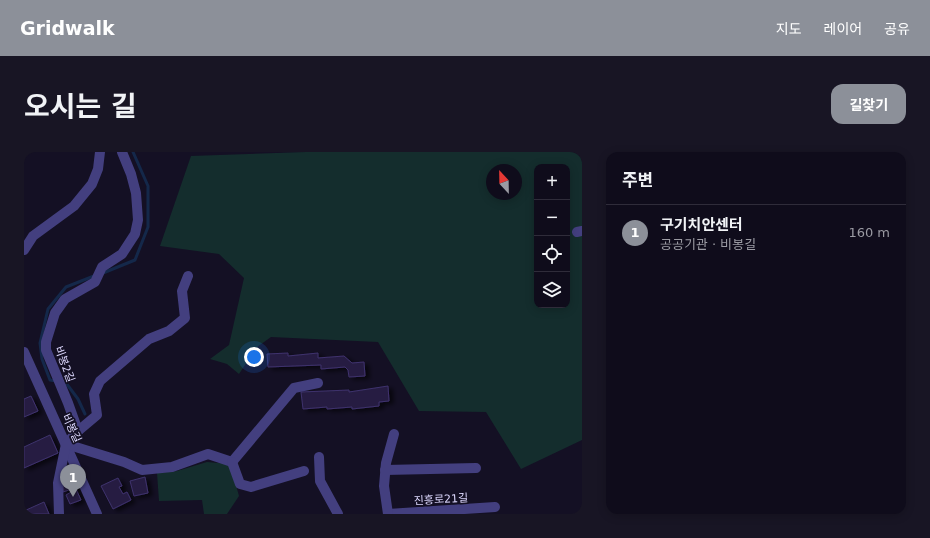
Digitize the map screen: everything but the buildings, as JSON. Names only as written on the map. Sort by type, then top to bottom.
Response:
[{"type":"street","points":[[24,250],[33,236],[74,206],[92,184],[98,169],[100,152]]},
{"type":"street","name":"비봉2길","points":[[78,431],[46,350],[46,342],[55,313],[65,299],[95,282],[102,267],[122,254],[135,234],[138,220],[133,181],[122,152]]},
{"type":"street","points":[[59,514],[58,483],[66,444],[78,431],[97,415],[94,394],[100,381],[149,339],[168,331],[185,318],[182,291],[188,276]]},
{"type":"street","name":"비봉길","points":[[24,352],[97,514]]},
{"type":"street","points":[[232,462],[294,388],[318,383]]},
{"type":"street","points":[[388,514],[384,486],[385,470],[394,434]]},
{"type":"street","points":[[66,444],[124,462],[142,470],[172,467],[208,454],[232,462]]},
{"type":"street","points":[[319,456],[320,482],[338,514]]},
{"type":"street","points":[[232,462],[240,484],[251,487],[304,471]]},
{"type":"street","points":[[385,470],[476,468]]},
{"type":"street","name":"진흥로21길","points":[[388,514],[495,507]]},
{"type":"green space","points":[[306,152],[582,152],[582,440],[521,469],[486,412],[419,411],[378,342],[271,337],[257,347],[239,374],[227,364],[210,359],[229,345],[244,278],[219,254],[160,246],[191,156]]},
{"type":"green space","points":[[207,462],[230,464],[239,496],[227,514],[204,514],[202,500],[159,501],[157,473],[177,471]]},
{"type":"waterway","points":[[103,273],[135,260],[148,227],[148,186],[133,152]]},
{"type":"waterway","points":[[56,381],[50,380],[42,359],[40,343],[48,309],[66,287],[94,276]]},
{"type":"waterway","points":[[62,382],[66,383],[78,399],[85,414]]},
{"type":"place","name":"구기치안센터","points":[[73,497]]}]
